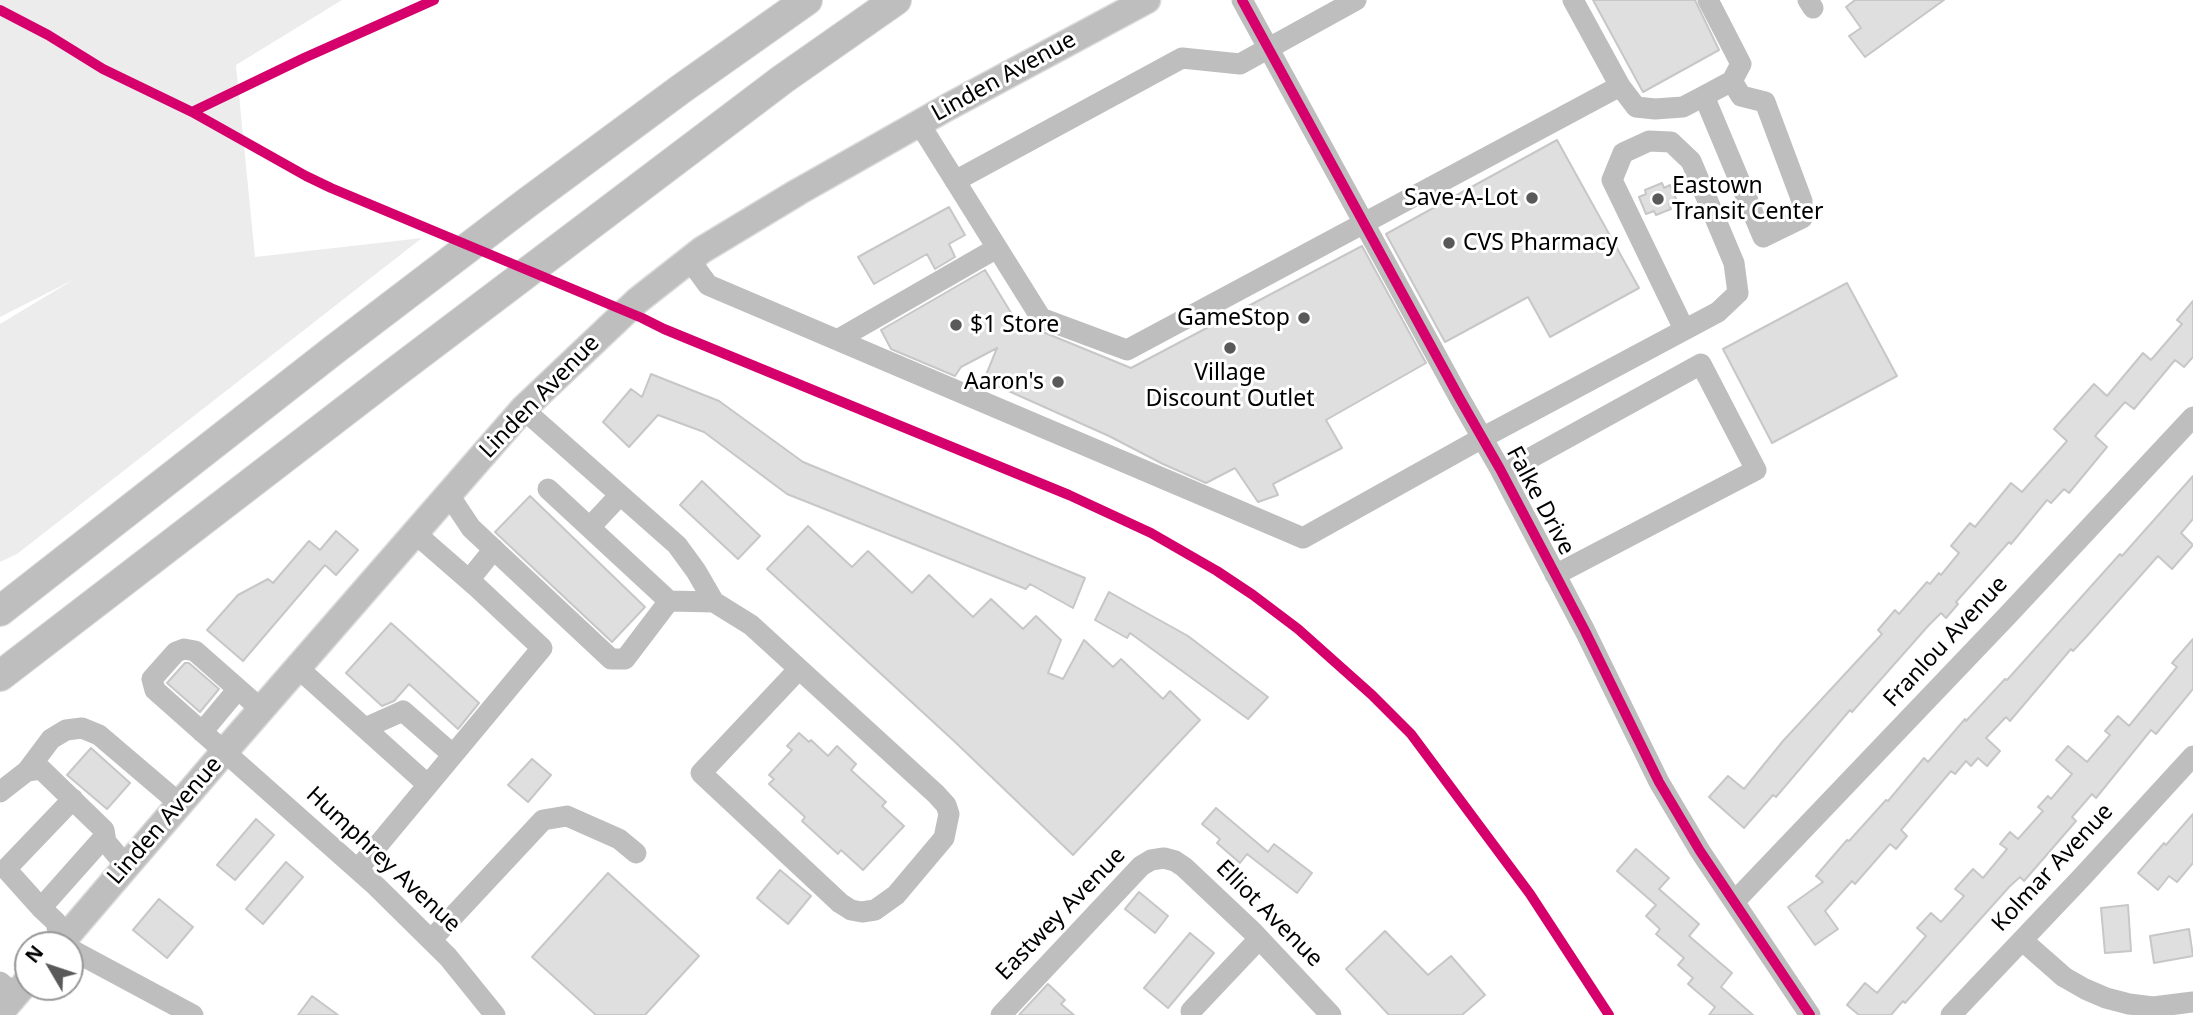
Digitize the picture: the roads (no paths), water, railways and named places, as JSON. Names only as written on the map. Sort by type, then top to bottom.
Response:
[{"type":"highway","points":[[0,611],[528,202],[807,0]]},
{"type":"highway","points":[[0,676],[783,79],[896,0]]},
{"type":"main road","name":"Linden Avenue","points":[[74,931],[126,866],[523,409],[614,322],[689,259],[798,192],[1132,4]]},
{"type":"street","name":"Falke Drive","points":[[1242,0],[1503,475],[1658,782],[1700,851],[1810,1015]]},
{"type":"street","points":[[955,181],[1182,58],[1240,64],[1356,0]]},
{"type":"street","points":[[1573,0],[1620,86],[1636,107],[1655,109],[1683,107],[1732,80],[1741,64],[1708,0]]},
{"type":"street","points":[[1704,96],[1763,237],[1802,218],[1802,201],[1765,102],[1741,96],[1732,80]]},
{"type":"street","points":[[919,123],[1041,318],[1126,350],[1620,86]]},
{"type":"street","points":[[689,259],[708,285],[1303,538],[1482,438],[1718,312],[1738,293],[1734,263],[1691,161],[1671,142],[1649,141],[1623,153],[1612,180],[1684,329]]},
{"type":"street","points":[[836,340],[997,248]]},
{"type":"street","points":[[1503,475],[1702,364],[1756,470],[1555,575]]},
{"type":"street","points":[[523,409],[677,545],[714,601],[751,625],[946,805],[949,814],[944,838],[896,895],[875,910],[851,910],[840,902],[701,773],[798,670]]},
{"type":"street","name":"Franlou Avenue","points":[[1734,902],[2193,417]]},
{"type":"street","points":[[548,489],[669,601],[714,601]]},
{"type":"street","points":[[449,495],[471,528],[611,659],[625,659],[669,601]]},
{"type":"street","points":[[590,527],[620,495]]},
{"type":"street","points":[[358,869],[542,648],[416,534]]},
{"type":"street","points":[[469,580],[494,550]]},
{"type":"street","name":"Humphrey Avenue","points":[[237,689],[195,652],[184,649],[176,652],[152,679],[155,690],[358,869],[431,940],[495,1015]]},
{"type":"street","points":[[298,668],[428,785]]},
{"type":"street","points":[[202,732],[237,689],[262,710]]},
{"type":"street","points":[[365,728],[403,711],[452,754]]},
{"type":"street","points":[[0,792],[27,771],[51,739],[66,730],[82,727],[99,735],[180,804]]},
{"type":"street","name":"Kolmar Avenue","points":[[1951,1015],[2193,756]]},
{"type":"street","points":[[27,771],[41,769],[73,799],[104,830],[106,842],[112,852],[126,866]]},
{"type":"street","points":[[59,931],[56,922],[6,869],[73,799]]},
{"type":"street","points":[[431,940],[543,820],[567,816],[619,839],[636,853]]},
{"type":"street","points":[[41,908],[105,836]]},
{"type":"street","name":"Elliot Avenue","points":[[1164,858],[1184,867],[1259,939],[1331,1015]]},
{"type":"street","name":"Eastwey Avenue","points":[[1001,1015],[1141,866],[1151,860],[1164,858]]},
{"type":"street","points":[[1191,1011],[1259,939]]},
{"type":"street","points":[[2023,941],[2064,977],[2106,998],[2153,1006],[2193,1002]]},
{"type":"street","points":[[84,956],[193,1015]]},
{"type":"place","name":"Save-A-Lot","points":[[1532,198]]},
{"type":"place","name":"Eastown Transit Center","points":[[1658,199]]},
{"type":"place","name":"CVS Pharmacy","points":[[1449,243]]},
{"type":"place","name":"GameStop","points":[[1304,318]]},
{"type":"place","name":"$1 Store","points":[[956,325]]},
{"type":"place","name":"Village Discount Outlet","points":[[1230,348]]},
{"type":"place","name":"Aaron's","points":[[1058,382]]}]
